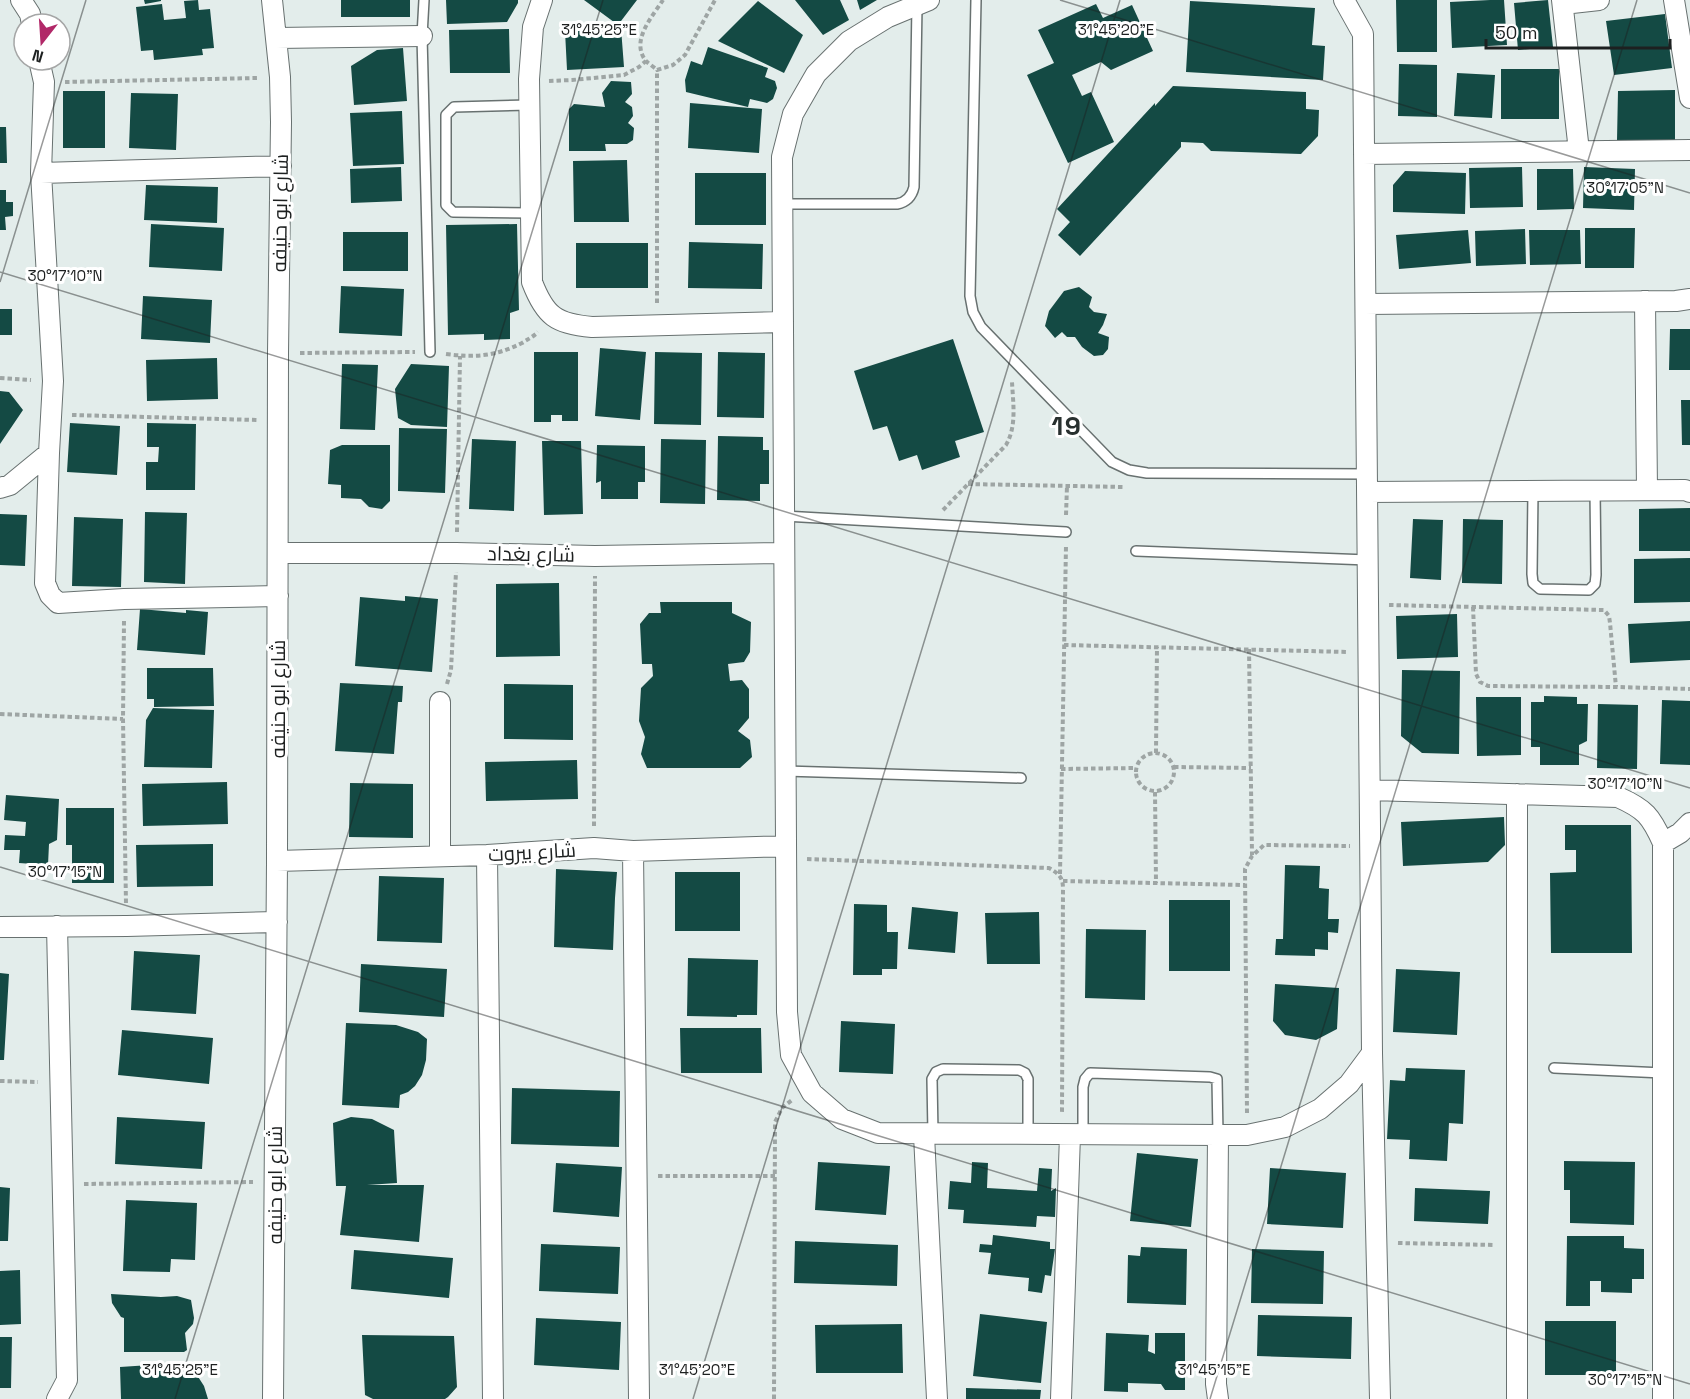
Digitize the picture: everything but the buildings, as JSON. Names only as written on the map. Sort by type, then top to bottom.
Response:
[{"type":"street","name":"شارع ابو حنيفه","points":[[272,0],[280,78],[281,166],[273,1399]]},
{"type":"street","points":[[542,0],[533,27],[529,80],[532,282],[539,301],[553,316],[571,325],[592,327],[783,322]]},
{"type":"street","points":[[1344,0],[1364,34],[1372,1053],[1380,1399]]},
{"type":"street","points":[[1579,151],[1563,2],[1599,0]]},
{"type":"street","points":[[1674,0],[1690,98]]},
{"type":"street","points":[[923,2],[888,17],[849,41],[816,74],[794,114],[782,158],[787,1012],[791,1055],[812,1093],[842,1119],[878,1133],[1247,1135],[1285,1126],[1320,1109],[1349,1084],[1372,1053]]},
{"type":"street","points":[[277,38],[422,36]]},
{"type":"street","points":[[42,72],[44,82],[41,173],[53,381],[45,583],[50,595],[58,603],[124,599],[278,596]]},
{"type":"street","points":[[1364,154],[1690,150]]},
{"type":"street","points":[[41,173],[281,166]]},
{"type":"street","points":[[1366,304],[1690,299]]},
{"type":"street","points":[[1645,301],[1647,490]]},
{"type":"street","points":[[0,488],[10,485],[49,453]]},
{"type":"street","points":[[1367,483],[1533,491],[1685,490],[1690,492]]},
{"type":"street","name":"شارع بغداد","points":[[278,553],[595,556],[784,553]]},
{"type":"street","points":[[440,702],[440,856]]},
{"type":"street","points":[[1370,790],[1618,797],[1638,806],[1654,822],[1663,843],[1663,1399]]},
{"type":"street","points":[[1517,795],[1517,1399]]},
{"type":"street","points":[[1663,843],[1690,823]]},
{"type":"street","name":"شارع بيروت","points":[[277,861],[487,855],[594,848],[633,851],[786,852]]},
{"type":"street","points":[[633,851],[639,1399]]},
{"type":"street","points":[[487,855],[493,1399]]},
{"type":"street","points":[[0,927],[277,922]]},
{"type":"street","points":[[57,926],[67,1380],[57,1399]]},
{"type":"street","points":[[929,1134],[937,1399]]},
{"type":"street","points":[[1061,1399],[1072,1134]]},
{"type":"street","points":[[1218,1135],[1216,1384],[1218,1399]]},
{"type":"lane","points":[[424,0],[422,36],[430,352]]},
{"type":"lane","points":[[976,0],[970,296],[973,312],[981,327],[1112,462],[1129,470],[1147,473],[1367,483]]},
{"type":"lane","points":[[782,204],[897,204],[910,196],[914,187],[923,2]]},
{"type":"lane","points":[[530,105],[454,107],[446,115],[446,205],[453,212],[531,213]]},
{"type":"lane","points":[[1533,491],[1533,583],[1540,589],[1589,590],[1595,584],[1596,576],[1595,490]]},
{"type":"lane","points":[[784,516],[1066,532]]},
{"type":"lane","points":[[1136,551],[1368,560]]},
{"type":"lane","points":[[785,771],[1021,778]]},
{"type":"lane","points":[[1554,1068],[1663,1072]]},
{"type":"lane","points":[[929,1134],[932,1078],[936,1072],[943,1069],[954,1069],[1019,1070],[1026,1073],[1028,1079],[1028,1134]]},
{"type":"lane","points":[[1072,1134],[1084,1079],[1090,1073],[1217,1079],[1218,1135]]},
{"type":"path","points":[[657,70],[646,61],[640,48],[642,34],[663,0]]},
{"type":"path","points":[[657,70],[673,65],[686,55],[715,0]]},
{"type":"path","points":[[529,80],[572,80],[624,75],[646,61]]},
{"type":"path","points":[[657,70],[657,325]]},
{"type":"path","points":[[44,82],[280,78]]},
{"type":"path","points":[[920,524],[941,512],[1006,445],[1011,437],[1014,427],[1011,358]]},
{"type":"path","points":[[0,378],[53,381]]},
{"type":"path","points":[[52,414],[279,420]]},
{"type":"path","points":[[1066,486],[1060,874],[1063,881],[1072,1134]]},
{"type":"path","points":[[594,848],[595,556]]},
{"type":"path","points":[[124,599],[123,719],[127,926]]},
{"type":"path","points":[[1368,604],[1604,610],[1609,616],[1616,687]]},
{"type":"path","points":[[1473,607],[1476,674],[1480,682],[1488,686],[1690,689]]},
{"type":"path","points":[[1064,645],[1368,653]]},
{"type":"path","points":[[1156,753],[1157,647]]},
{"type":"path","points":[[1249,650],[1252,856]]},
{"type":"path","points":[[0,714],[123,719]]},
{"type":"path","points":[[1156,753],[1167,757],[1174,767],[1173,781],[1168,787],[1155,792],[1142,787],[1136,775],[1136,768],[1143,757],[1156,753]]},
{"type":"path","points":[[1174,767],[1251,768]]},
{"type":"path","points":[[1061,769],[1136,768]]},
{"type":"path","points":[[1155,792],[1156,883]]},
{"type":"path","points":[[1247,1135],[1245,869],[1252,856],[1264,846],[1370,846]]},
{"type":"path","points":[[786,852],[1049,868],[1060,874]]},
{"type":"path","points":[[1063,881],[1245,885]]},
{"type":"path","points":[[0,1081],[60,1082]]},
{"type":"path","points":[[774,1399],[775,1122],[782,1108],[795,1098],[812,1093]]},
{"type":"path","points":[[636,1176],[775,1176]]},
{"type":"path","points":[[63,1184],[275,1182]]},
{"type":"path","points":[[1376,1243],[1517,1245]]},
{"type":"district","name":"19","points":[[1067,426]]}]
